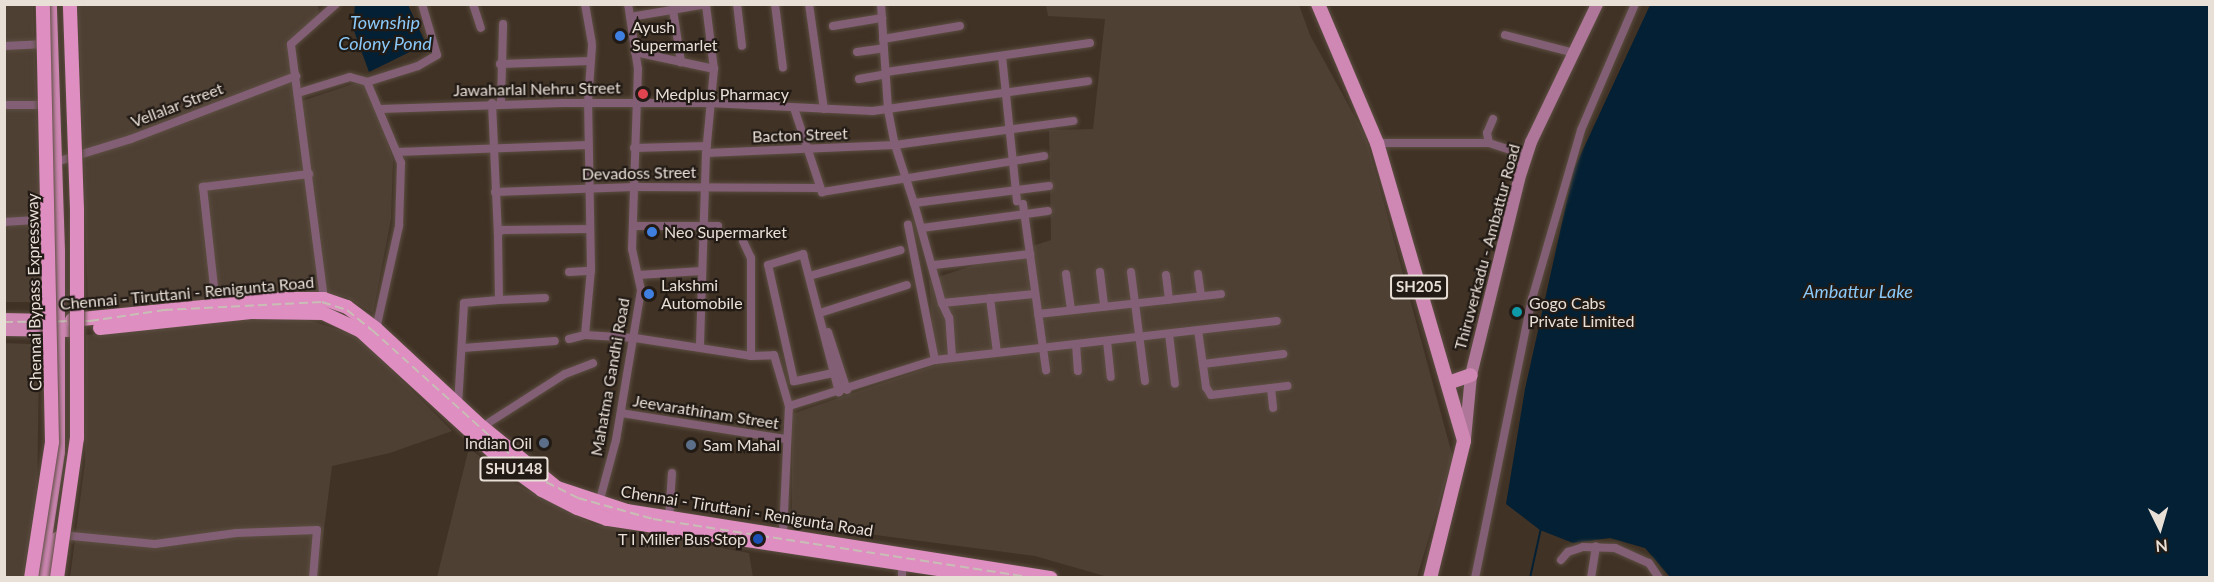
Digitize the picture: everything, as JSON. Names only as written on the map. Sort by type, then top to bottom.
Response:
[{"type":"highway","name":"Chennai Bypass Expressway","points":[[31,578],[52,442],[44,4]]},
{"type":"highway","points":[[57,578],[77,438],[77,209],[68,4]]},
{"type":"highway","name":"Chennai - Tiruttani - Renigunta Road","points":[[66,325],[216,305],[324,299],[347,308],[376,329],[482,427],[536,474],[557,488],[599,503],[669,518],[783,534],[1051,578]]},
{"type":"highway","name":"Chennai - Tiruttani - Renigunta Road","points":[[66,325],[251,312],[323,313],[361,331],[505,463],[542,490],[577,508],[607,519],[902,570],[996,578]]},
{"type":"main road","points":[[49,578],[58,534],[71,432],[62,161],[54,105],[50,4]]},
{"type":"main road","points":[[39,578],[57,469],[66,325],[58,219],[68,4]]},
{"type":"main road","name":"SH205","points":[[1318,4],[1377,143],[1464,441],[1430,578]]},
{"type":"main road","name":"Thiruverkadu - Ambattur Road","points":[[1464,441],[1471,375],[1527,155],[1597,4]]},
{"type":"main road","name":"Chennai - Tiruttani - Renigunta Road","points":[[4,320],[66,325]]},
{"type":"main road","name":"Chennai - Tiruttani - Renigunta Road","points":[[4,329],[66,325]]},
{"type":"main road","points":[[1448,383],[1471,375]]},
{"type":"street","points":[[324,299],[291,44],[336,4]]},
{"type":"street","points":[[298,93],[350,77],[367,82],[418,66],[437,55],[438,46],[422,4]]},
{"type":"street","points":[[473,4],[481,28]]},
{"type":"street","points":[[585,4],[592,44],[588,103],[591,271],[585,335]]},
{"type":"street","name":"Mahatma Gandhi Road","points":[[599,503],[621,413],[641,291],[633,226],[634,103],[638,69],[628,4]]},
{"type":"street","points":[[737,4],[742,46]]},
{"type":"street","points":[[775,4],[783,68]]},
{"type":"street","points":[[809,4],[824,109]]},
{"type":"street","points":[[881,4],[888,110],[895,145],[934,265],[942,303],[949,318],[952,357]]},
{"type":"street","points":[[1475,578],[1532,299],[1581,130],[1635,4]]},
{"type":"street","points":[[630,17],[707,5],[714,69],[709,103],[700,347]]},
{"type":"street","points":[[673,10],[681,62]]},
{"type":"street","points":[[833,26],[882,18]]},
{"type":"street","points":[[500,300],[493,151],[503,24]]},
{"type":"street","points":[[856,52],[884,43],[960,26]]},
{"type":"street","points":[[1505,35],[1574,53]]},
{"type":"street","points":[[859,79],[1090,43]]},
{"type":"street","points":[[4,46],[52,44]]},
{"type":"street","points":[[635,52],[714,69]]},
{"type":"street","points":[[1002,56],[1015,191],[1024,215],[1046,370]]},
{"type":"street","points":[[500,64],[590,61]]},
{"type":"street","name":"Vellalar Street","points":[[62,161],[296,76]]},
{"type":"street","name":"Jawaharlal Nehru Street","points":[[380,109],[497,103],[709,103],[888,110],[1088,81]]},
{"type":"street","points":[[367,82],[401,163],[399,226],[376,329]]},
{"type":"street","points":[[4,105],[54,105]]},
{"type":"street","points":[[794,108],[810,150],[820,188]]},
{"type":"street","points":[[1489,143],[1487,133],[1493,119]]},
{"type":"street","name":"Bacton Street","points":[[634,148],[810,150],[895,145],[1073,121]]},
{"type":"street","points":[[1377,143],[1489,143],[1527,155]]},
{"type":"street","points":[[397,152],[493,151],[588,145]]},
{"type":"street","name":"Devadoss Street","points":[[495,192],[634,187],[820,188],[822,192],[842,191],[904,177],[1044,156]]},
{"type":"street","points":[[216,305],[203,187],[309,174]]},
{"type":"street","points":[[914,203],[1049,186]]},
{"type":"street","points":[[922,228],[1048,212]]},
{"type":"street","points":[[4,222],[58,219]]},
{"type":"street","points":[[908,225],[934,360]]},
{"type":"street","points":[[633,226],[718,226]]},
{"type":"street","points":[[498,233],[502,230],[590,229]]},
{"type":"street","points":[[743,241],[751,258],[751,356]]},
{"type":"street","points":[[806,245],[843,391]]},
{"type":"street","points":[[813,275],[901,250]]},
{"type":"street","points":[[833,373],[794,381],[768,265],[803,254],[833,373],[843,391]]},
{"type":"street","points":[[934,265],[1030,254]]},
{"type":"street","points":[[569,272],[591,271]]},
{"type":"street","points":[[638,275],[702,271]]},
{"type":"street","points":[[1100,272],[1104,307]]},
{"type":"street","points":[[1131,272],[1145,381]]},
{"type":"street","points":[[1066,274],[1071,310]]},
{"type":"street","points":[[1198,274],[1201,296]]},
{"type":"street","points":[[1166,275],[1169,300]]},
{"type":"street","points":[[823,312],[907,285]]},
{"type":"street","points":[[942,303],[1035,294]]},
{"type":"street","points":[[1038,314],[1221,294]]},
{"type":"street","points":[[458,405],[464,303],[545,298]]},
{"type":"street","points":[[990,298],[997,352]]},
{"type":"street","points":[[789,406],[843,391],[934,360],[1277,321]]},
{"type":"street","points":[[1198,330],[1211,395],[1287,386]]},
{"type":"street","points":[[1169,334],[1175,384]]},
{"type":"street","points":[[569,339],[585,335],[635,338],[751,356],[774,355],[789,406],[783,534]]},
{"type":"street","points":[[1107,340],[1111,377]]},
{"type":"street","points":[[462,348],[555,341]]},
{"type":"street","points":[[1076,344],[1078,371]]},
{"type":"street","points":[[1203,364],[1282,354]]},
{"type":"street","points":[[482,427],[565,374],[593,363]]},
{"type":"street","points":[[1271,388],[1273,408]]},
{"type":"street","name":"Jeevarathinam Street","points":[[621,413],[786,439]]},
{"type":"street","points":[[669,518],[672,472]]},
{"type":"street","points":[[58,534],[155,544],[236,533],[317,530],[313,578]]},
{"type":"street","points":[[1561,560],[1568,552],[1596,546],[1615,548],[1649,563],[1659,578]]},
{"type":"street","points":[[1591,578],[1596,546]]},
{"type":"shaded area","points":[[4,5],[33,5],[44,302],[5,302]]},
{"type":"shaded area","points":[[78,5],[318,5],[319,16],[286,42],[296,103],[356,83],[370,85],[393,160],[391,219],[373,313],[346,297],[307,292],[143,305],[88,304]]},
{"type":"shaded area","points":[[1046,5],[1299,5],[1310,35],[1366,137],[1453,458],[1417,577],[1108,577],[1035,556],[792,524],[792,414],[935,365],[929,280],[1051,240],[1049,130],[1093,129],[1105,19],[1048,16]]},
{"type":"shaded area","points":[[302,318],[358,336],[452,431],[390,453],[332,466],[318,577],[70,578],[85,462],[86,335],[225,319]]},
{"type":"shaded area","points":[[4,343],[30,344],[39,352],[37,509],[25,577],[5,577]]},
{"type":"shaded area","points":[[469,448],[516,484],[593,524],[749,553],[753,577],[437,577]]},
{"type":"water","name":"Township Colony Pond","points":[[355,5],[408,5],[426,44],[369,72],[353,28]]},
{"type":"water","name":"Ambattur Lake","points":[[1650,5],[2209,5],[2209,577],[1670,577],[1645,548],[1610,538],[1573,543],[1540,530],[1506,504],[1525,389],[1574,169]]},
{"type":"waterway","points":[[1530,578],[1541,528]]},
{"type":"railway","points":[[4,322],[90,321],[164,310],[322,302],[347,310],[372,330],[534,476],[578,498],[653,519],[1036,578]]},
{"type":"place","name":"Ayush Supermarlet","points":[[620,36]]},
{"type":"place","name":"Medplus Pharmacy","points":[[643,94]]},
{"type":"place","name":"Neo Supermarket","points":[[652,232]]},
{"type":"place","name":"Lakshmi Automobile","points":[[649,294]]},
{"type":"place","name":"Gogo Cabs Private Limited","points":[[1517,312]]},
{"type":"place","name":"Indian Oil","points":[[544,443]]},
{"type":"place","name":"Sam Mahal","points":[[691,445]]},
{"type":"place","name":"T I Miller Bus Stop","points":[[758,539]]}]
